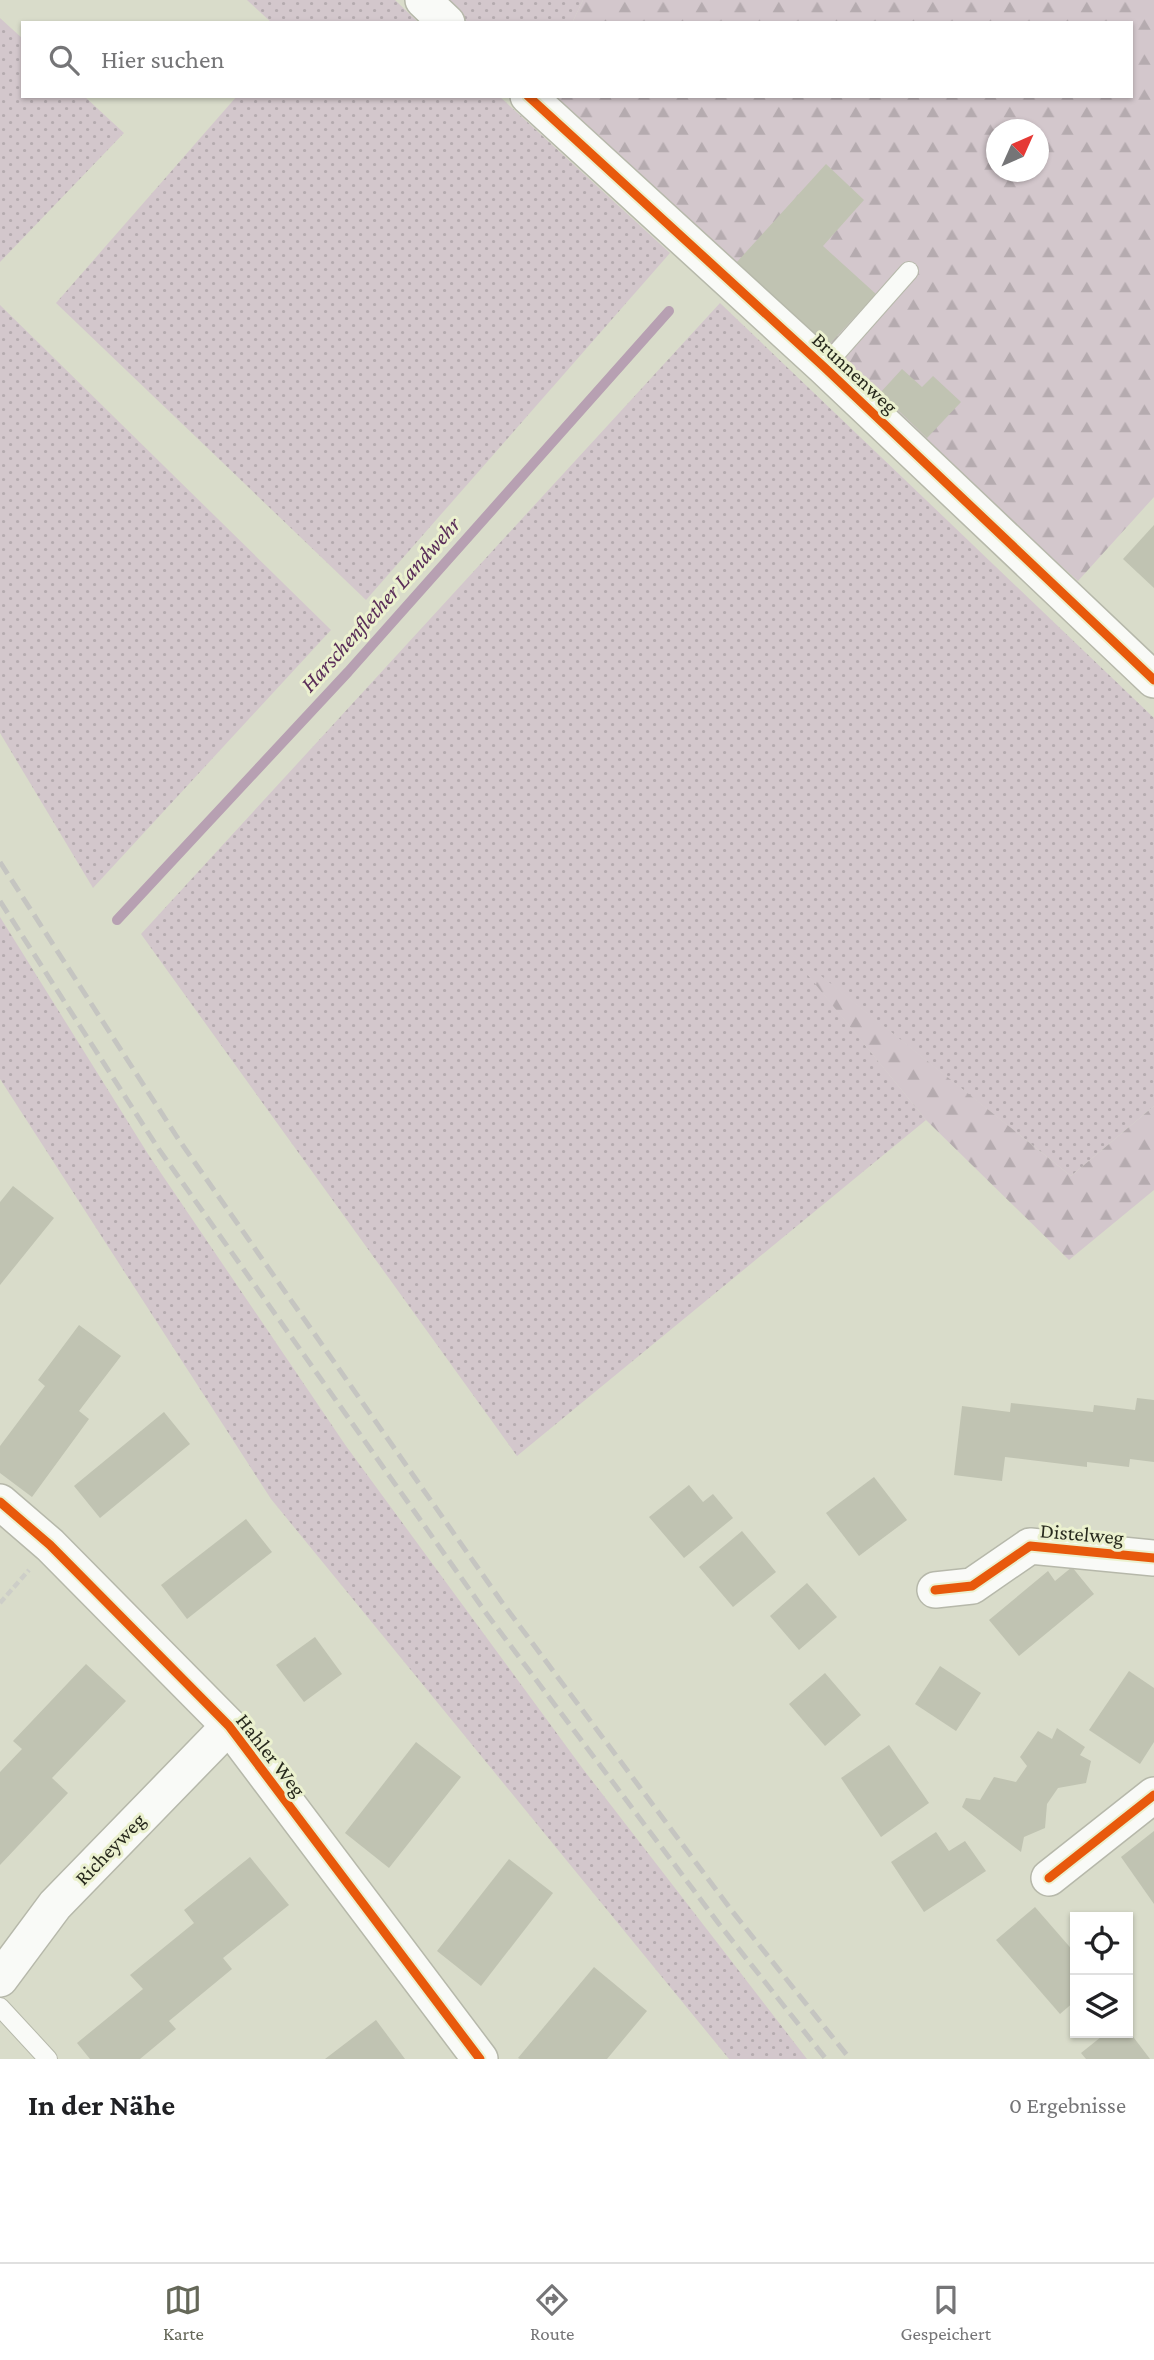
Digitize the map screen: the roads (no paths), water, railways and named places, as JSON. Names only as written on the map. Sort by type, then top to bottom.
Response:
[{"type":"street","points":[[423,0],[445,21]]},
{"type":"street","name":"Brunnenweg","points":[[529,98],[824,367],[1154,681]]},
{"type":"street","name":"Hahler Weg","points":[[0,1502],[50,1545],[229,1726],[480,2059]]},
{"type":"street","name":"Distelweg","points":[[935,1590],[972,1586],[1030,1546],[1154,1558]]},
{"type":"street","name":"Richeyweg","points":[[0,1979],[55,1905],[229,1726]]},
{"type":"street","points":[[1049,1878],[1154,1795]]},
{"type":"lane","points":[[824,367],[909,271]]},
{"type":"lane","points":[[0,2007],[48,2059]]},
{"type":"waterway","name":"Harschenflether Landwehr","points":[[117,920],[348,672],[669,311]]},
{"type":"railway","points":[[0,862],[177,1137],[501,1601],[732,1911],[850,2059]]},
{"type":"railway","points":[[0,901],[158,1148],[486,1613],[719,1924],[826,2059]]}]
